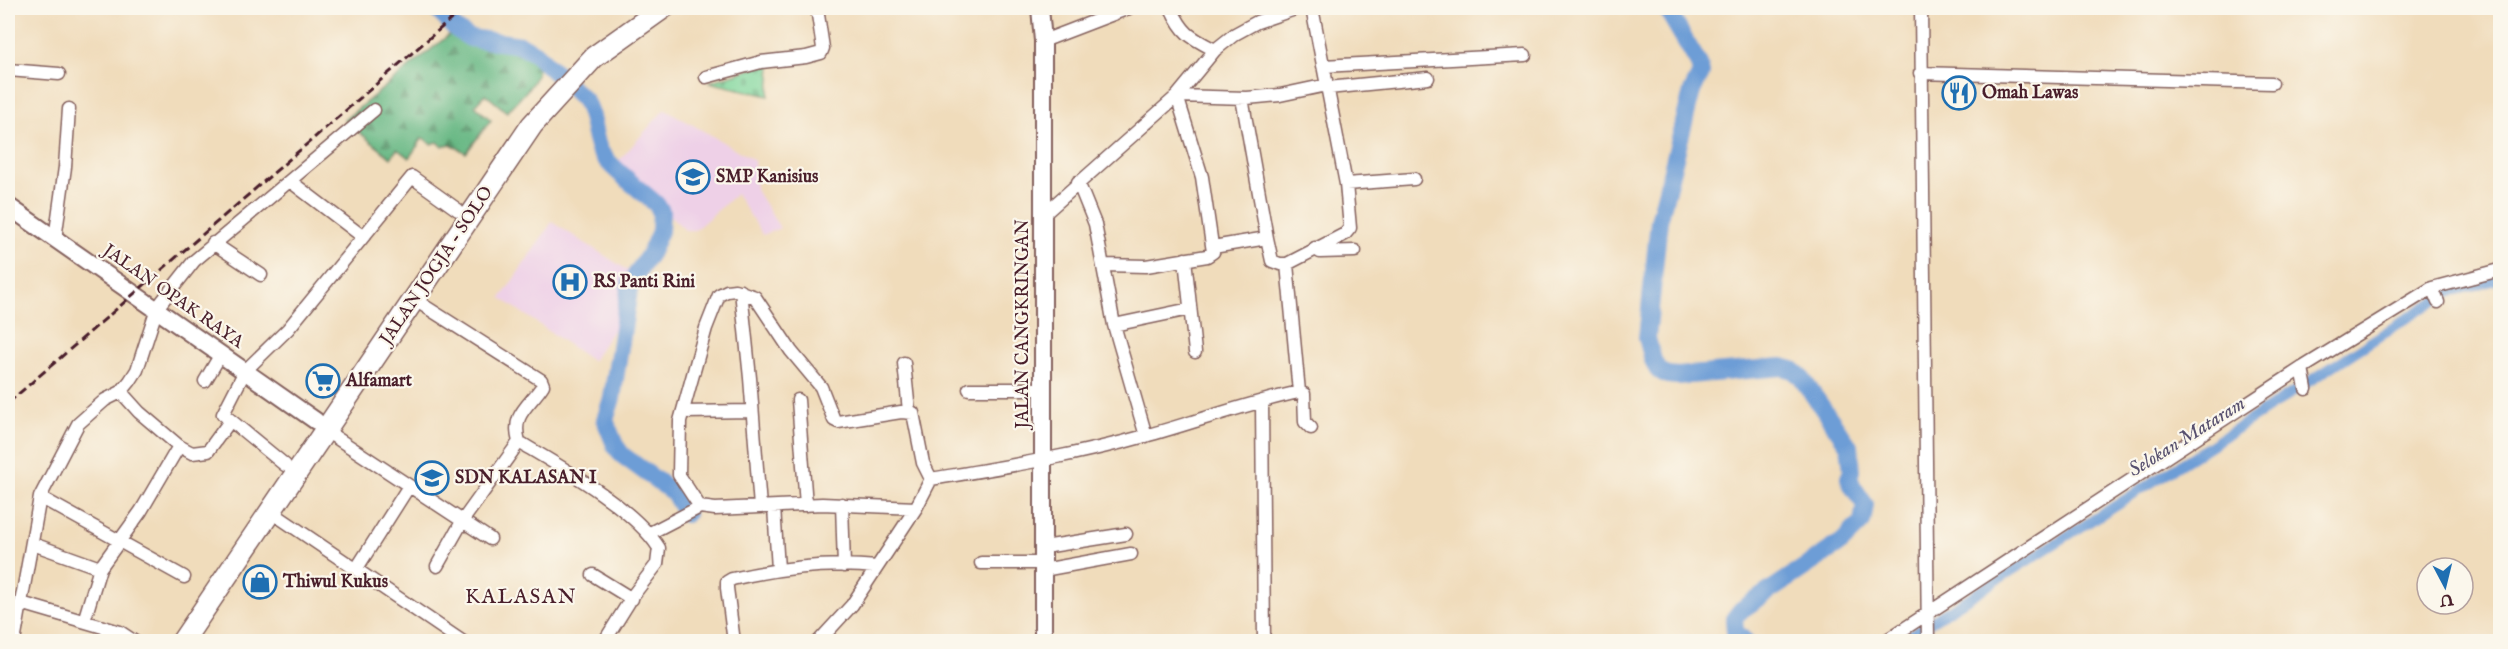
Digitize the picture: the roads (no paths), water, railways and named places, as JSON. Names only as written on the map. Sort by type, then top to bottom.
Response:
[{"type":"highway","name":"JALAN JOGJA - SOLO","points":[[182,642],[510,132],[544,100],[597,37],[639,8]]},
{"type":"highway","name":"JALAN JOGJA - SOLO","points":[[574,67],[663,8]]},
{"type":"highway","name":"JALAN JOGJA - SOLO","points":[[166,642],[271,502],[285,465],[321,426],[415,300],[525,135],[544,100]]},
{"type":"main road","name":"JALAN CANGKRINGAN","points":[[1040,8],[1043,41],[1042,462],[1044,560],[1042,642]]},
{"type":"main road","name":"JALAN OPAK RAYA","points":[[8,206],[157,308],[321,426]]},
{"type":"street","points":[[706,77],[761,62],[821,53],[823,48],[817,8]]},
{"type":"street","points":[[1043,41],[1130,8]]},
{"type":"street","points":[[1171,8],[1180,27],[1193,38],[1215,50]]},
{"type":"street","points":[[1043,216],[1078,182],[1177,96],[1215,50],[1235,34],[1257,22],[1298,8]]},
{"type":"street","points":[[1242,98],[1272,261],[1287,264],[1349,230],[1346,184],[1312,8]]},
{"type":"street","points":[[1921,8],[1928,626]]},
{"type":"street","points":[[1323,66],[1525,54]]},
{"type":"street","points":[[8,70],[59,74]]},
{"type":"street","points":[[1920,73],[2272,83]]},
{"type":"street","points":[[1177,96],[1242,98],[1280,95],[1328,86],[1428,78]]},
{"type":"street","points":[[1103,265],[1146,266],[1207,256],[1213,252],[1202,177],[1177,96]]},
{"type":"street","points":[[55,239],[65,167],[69,108]]},
{"type":"street","points":[[14,642],[40,497],[78,424],[105,400],[121,392],[137,370],[157,308],[194,261],[346,131],[374,110]]},
{"type":"street","points":[[285,465],[230,421],[224,412],[245,371],[288,329],[412,177],[458,210]]},
{"type":"street","points":[[1346,184],[1414,179]]},
{"type":"street","points":[[290,181],[362,236]]},
{"type":"street","points":[[1078,182],[1095,224],[1114,325],[1146,436]]},
{"type":"street","points":[[1213,247],[1267,238]]},
{"type":"street","points":[[213,243],[261,275]]},
{"type":"street","points":[[1314,248],[1320,252],[1355,251]]},
{"type":"street","points":[[1185,259],[1195,352]]},
{"type":"street","points":[[1287,264],[1299,392]]},
{"type":"street","points":[[1884,642],[1928,626],[2303,370],[2434,294],[2500,270]]},
{"type":"street","points":[[700,507],[683,483],[677,468],[680,421],[706,328],[719,295],[727,291],[749,293],[759,302],[791,351],[817,381],[834,420],[838,422],[909,411]]},
{"type":"street","points":[[741,291],[760,507]]},
{"type":"street","points":[[415,300],[541,380],[543,385],[518,419],[516,426],[519,442],[463,520],[436,566]]},
{"type":"street","points":[[1114,325],[1190,309]]},
{"type":"street","points":[[205,381],[220,354]]},
{"type":"street","points":[[904,363],[909,411],[914,416],[923,463],[931,479]]},
{"type":"street","points":[[2303,370],[2306,389]]},
{"type":"street","points":[[969,389],[1042,389]]},
{"type":"street","points":[[121,392],[139,412],[179,446],[192,453],[208,451],[230,421]]},
{"type":"street","points":[[931,479],[1042,462],[1146,436],[1299,392],[1304,394],[1305,422],[1311,428]]},
{"type":"street","points":[[798,400],[806,505]]},
{"type":"street","points":[[1262,401],[1264,642]]},
{"type":"street","points":[[683,412],[752,411]]},
{"type":"street","points":[[321,426],[490,539]]},
{"type":"street","points":[[519,442],[585,482],[650,533],[659,548],[659,558],[604,642]]},
{"type":"street","points":[[84,621],[100,568],[141,511],[179,446]]},
{"type":"street","points":[[818,642],[847,611],[916,508],[931,479]]},
{"type":"street","points":[[357,568],[409,486]]},
{"type":"street","points":[[40,497],[184,577]]},
{"type":"street","points":[[271,502],[357,568],[463,642]]},
{"type":"street","points":[[650,533],[700,507],[715,509],[842,504],[916,508]]},
{"type":"street","points":[[842,504],[844,566]]},
{"type":"street","points":[[774,507],[778,568]]},
{"type":"street","points":[[1044,560],[1126,534]]},
{"type":"street","points":[[33,544],[100,568]]},
{"type":"street","points":[[981,564],[1131,554]]},
{"type":"street","points":[[734,642],[727,582],[732,579],[778,568],[877,567]]},
{"type":"street","points":[[592,575],[632,599]]},
{"type":"street","points":[[21,603],[120,632],[135,642]]},
{"type":"waterway","points":[[435,8],[456,29],[470,38],[521,45],[535,53],[584,100],[590,112],[599,149],[603,155],[661,211],[660,231],[651,252],[630,284],[612,398],[605,420],[615,445],[622,455],[674,493],[686,514]]},
{"type":"waterway","points":[[1666,8],[1699,64],[1701,73],[1692,91],[1659,221],[1647,338],[1653,360],[1658,370],[1667,375],[1678,376],[1782,367],[1793,370],[1800,376],[1849,446],[1852,471],[1849,478],[1865,505],[1862,522],[1842,542],[1741,610],[1734,619],[1735,632],[1746,642]]},
{"type":"waterway","name":"Selokan Mataram","points":[[1899,642],[2426,306],[2453,291],[2500,279]]},
{"type":"railway","points":[[8,403],[464,8]]},
{"type":"place","name":"Omah Lawas","points":[[1959,93]]},
{"type":"place","name":"SMP Kanisius","points":[[693,177]]},
{"type":"place","name":"RS Panti Rini","points":[[570,282]]},
{"type":"place","name":"Alfamart","points":[[323,381]]},
{"type":"place","name":"SDN KALASAN I","points":[[432,478]]},
{"type":"place","name":"Thiwul Kukus","points":[[260,582]]},
{"type":"district","name":"KALASAN","points":[[521,597]]}]
